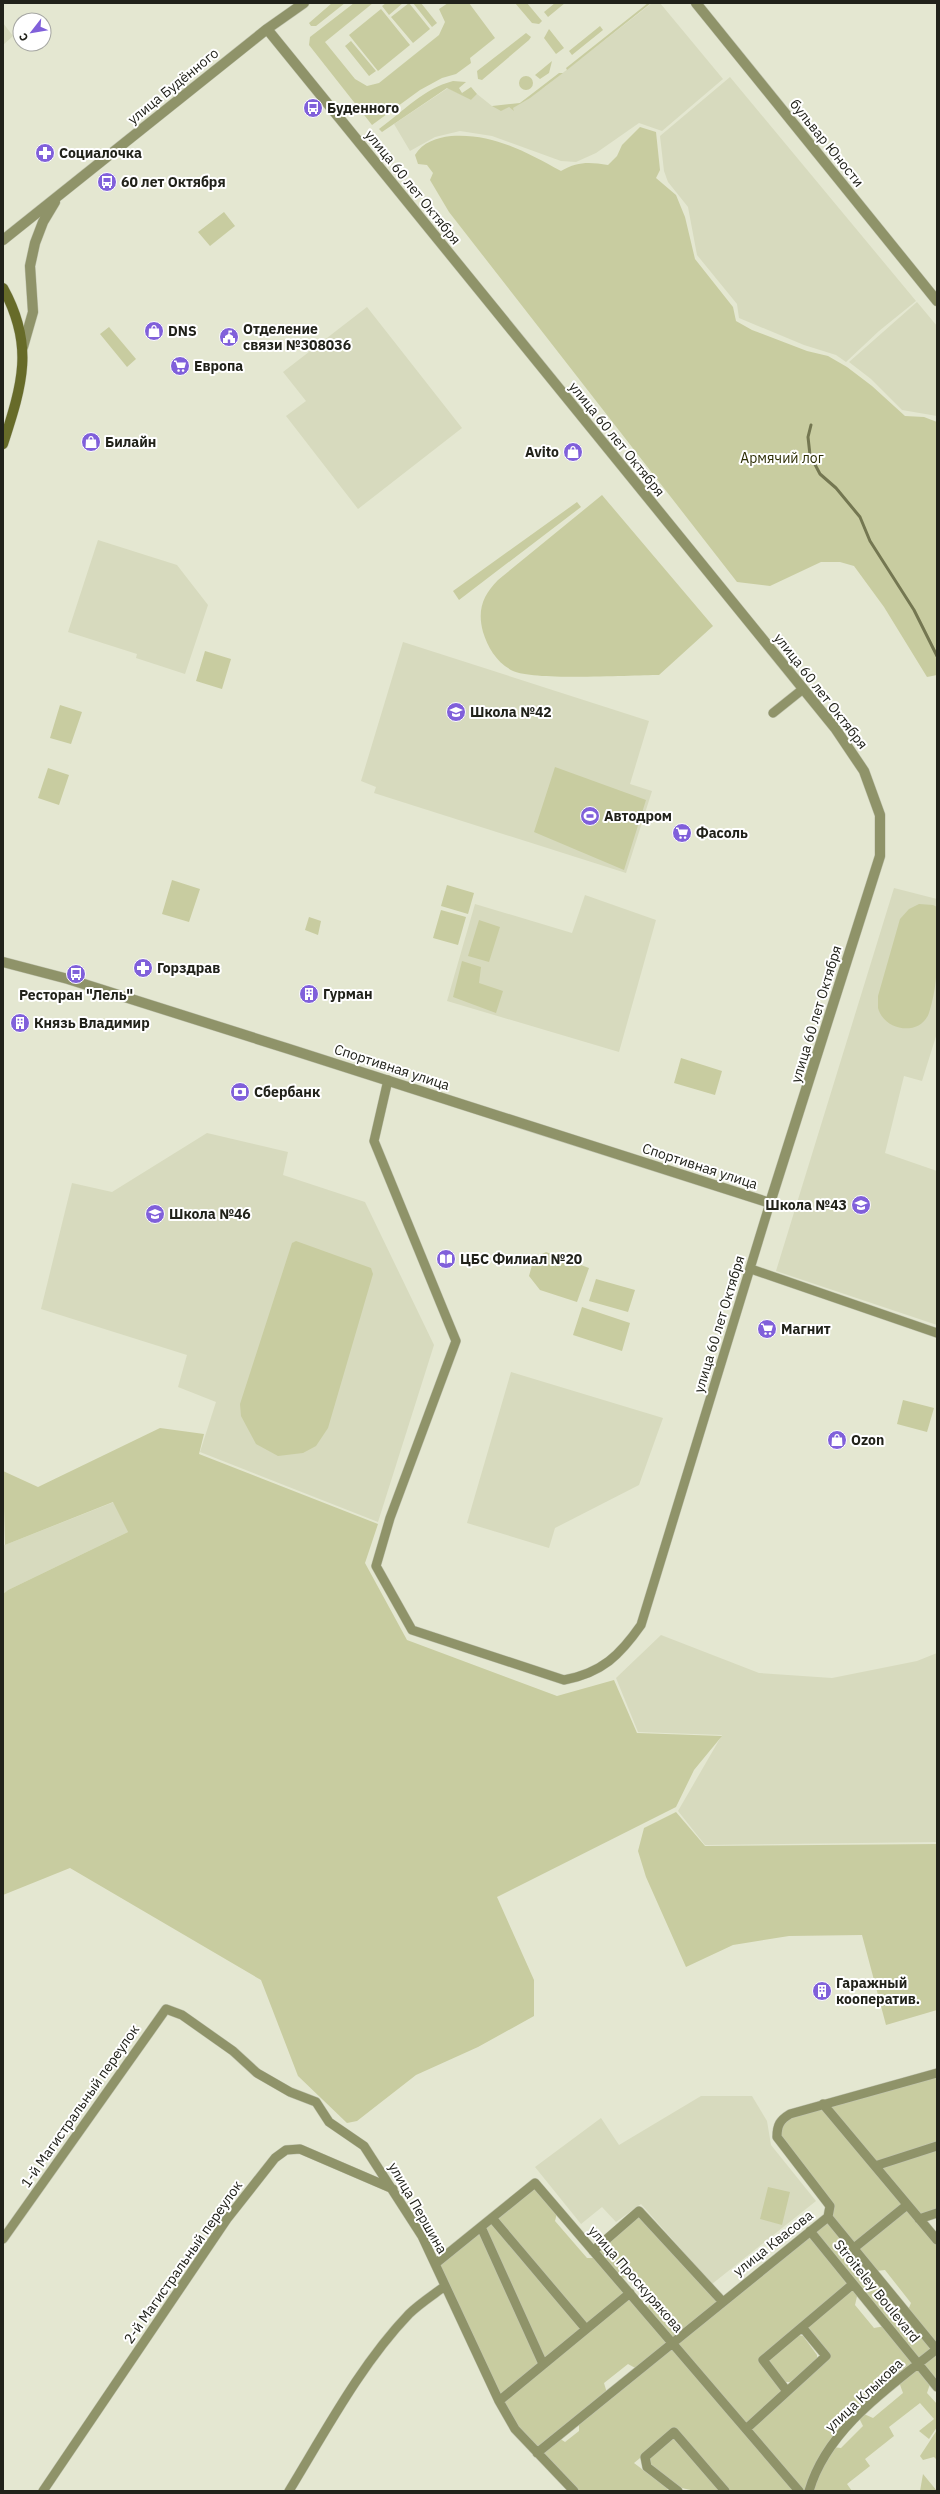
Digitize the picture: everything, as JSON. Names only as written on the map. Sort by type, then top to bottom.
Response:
[{"type":"main road","points":[[3,288],[18,324],[24,347],[22,379],[3,444]]},
{"type":"street","name":"улица Будённого","points":[[3,240],[266,29],[304,3]]},
{"type":"street","name":"бульвар Юности","points":[[696,3],[937,301]]},
{"type":"street","name":"улица 60 лет Октября","points":[[266,29],[835,728],[864,771],[880,815],[880,856],[770,1203],[751,1269],[640,1625],[623,1650],[598,1669],[582,1677],[564,1680],[412,1630],[376,1566],[390,1518],[456,1341],[374,1141],[388,1080]]},
{"type":"street","name":"улица Будённого","points":[[24,347],[33,312],[30,266],[35,242],[43,222],[61,194]]},
{"type":"street","points":[[773,713],[803,689]]},
{"type":"street","name":"Спортивная улица","points":[[3,962],[68,979],[770,1203]]},
{"type":"street","points":[[751,1269],[937,1333]]},
{"type":"street","name":"улица Першина","points":[[166,2008],[182,2015],[233,2050],[257,2073],[290,2092],[316,2102],[329,2122],[364,2146],[422,2236],[498,2401],[515,2429],[537,2454],[574,2491]]},
{"type":"street","name":"1-й Магистральный переулок","points":[[3,2239],[166,2008]]},
{"type":"street","name":"улица Квасова","points":[[537,2454],[722,2300],[828,2217],[830,2206],[783,2148],[777,2137],[777,2129],[780,2120],[790,2114],[823,2104],[937,2073]]},
{"type":"street","points":[[823,2104],[937,2240]]},
{"type":"street","points":[[875,2166],[937,2146]]},
{"type":"street","name":"2-й Магистральный переулок","points":[[43,2491],[227,2219],[275,2158],[286,2150],[300,2149],[393,2189]]},
{"type":"street","name":"улица Проскурякова","points":[[435,2264],[535,2183],[799,2491]]},
{"type":"street","points":[[854,2248],[907,2205]]},
{"type":"street","points":[[593,2251],[639,2211],[722,2300]]},
{"type":"street","points":[[919,2219],[937,2213]]},
{"type":"street","name":"Stroiteley Boulevard","points":[[828,2217],[937,2350]]},
{"type":"street","points":[[492,2218],[586,2329]]},
{"type":"street","points":[[481,2227],[542,2364]]},
{"type":"street","name":"Stroiteley Boulevard","points":[[810,2231],[937,2386]]},
{"type":"street","points":[[786,2390],[763,2360],[853,2284]]},
{"type":"street","points":[[289,2491],[352,2389],[392,2334],[410,2313],[445,2286]]},
{"type":"street","points":[[498,2401],[630,2293]]},
{"type":"street","points":[[746,2429],[786,2390],[826,2356],[802,2327]]},
{"type":"street","name":"улица Клыкова","points":[[808,2491],[824,2454],[840,2433],[937,2350]]},
{"type":"street","points":[[673,2490],[647,2467],[645,2457],[674,2432],[725,2491]]},
{"type":"shaded area","points":[[652,3],[660,3],[723,79],[662,131],[639,123],[596,153],[576,162],[561,161],[492,136],[460,131],[435,137],[410,151],[394,124],[448,88],[471,100],[477,94],[492,106],[509,107],[514,110],[512,108],[546,86]]},
{"type":"shaded area","points":[[3,23],[12,37],[3,45]]},
{"type":"shaded area","points":[[730,77],[916,301],[879,331],[846,362],[836,355],[804,345],[739,318],[737,304],[697,255],[688,207],[668,182],[664,171],[660,136]]},
{"type":"shaded area","points":[[917,302],[937,326],[937,416],[902,410],[871,379],[849,362]]},
{"type":"shaded area","points":[[367,307],[462,428],[358,509],[286,416],[306,401],[283,372]]},
{"type":"shaded area","points":[[98,540],[177,565],[208,605],[185,674],[136,658],[137,654],[68,632]]},
{"type":"shaded area","points":[[403,642],[649,721],[630,784],[652,791],[626,873],[374,793],[376,787],[361,781]]},
{"type":"shaded area","points":[[894,888],[937,899],[937,1033],[922,1081],[904,1076],[885,1153],[937,1171],[937,1325],[776,1271]]},
{"type":"shaded area","points":[[585,895],[656,920],[619,1052],[447,1001],[475,904],[572,933]]},
{"type":"shaded area","points":[[207,1133],[288,1152],[283,1175],[365,1202],[434,1345],[378,1522],[200,1452],[216,1402],[178,1387],[187,1355],[41,1309],[72,1183],[112,1192]]},
{"type":"shaded area","points":[[511,1372],[663,1418],[639,1485],[555,1528],[549,1548],[467,1523]]},
{"type":"shaded area","points":[[114,1502],[128,1532],[8,1590],[3,1594],[3,1544],[5,1545]]},
{"type":"shaded area","points":[[661,1635],[759,1673],[832,1678],[917,1661],[937,1653],[937,1842],[705,1845],[678,1811],[722,1735],[638,1732],[616,1678]]},
{"type":"shaded area","points":[[701,2096],[752,2096],[767,2121],[771,2145],[816,2201],[712,2284],[641,2204],[616,2222],[602,2207],[581,2224],[535,2167],[601,2118],[619,2145]]},
{"type":"green space","points":[[332,3],[345,3],[316,26],[311,26],[309,23]]},
{"type":"green space","points":[[354,3],[373,3],[325,42],[355,79],[367,86],[379,83],[439,35],[445,22],[439,9],[448,3],[469,3],[495,38],[470,58],[471,63],[456,74],[442,78],[420,90],[372,125],[309,45],[310,37]]},
{"type":"green space","points":[[386,3],[403,3],[389,15],[382,6]]},
{"type":"green space","points":[[409,3],[430,29],[413,43],[391,17]]},
{"type":"green space","points":[[413,3],[421,3],[437,23],[432,27]]},
{"type":"green space","points":[[515,3],[527,3],[542,21],[539,24],[532,23]]},
{"type":"green space","points":[[555,3],[565,3],[548,17],[544,12]]},
{"type":"green space","points":[[648,3],[651,3],[567,70],[566,68]]},
{"type":"green space","points":[[381,9],[410,45],[378,71],[349,35]]},
{"type":"green space","points":[[600,26],[603,30],[572,55],[569,51]]},
{"type":"green space","points":[[549,29],[564,48],[556,54],[544,38]]},
{"type":"green space","points":[[526,33],[531,37],[529,40],[482,80],[478,79],[477,71]]},
{"type":"green space","points":[[351,41],[376,71],[369,76],[345,46]]},
{"type":"green space","points":[[552,61],[549,73],[540,79],[535,75]]},
{"type":"green space","points":[[559,73],[563,73],[530,98],[513,108],[514,111],[509,107],[501,111],[492,106],[520,103]]},
{"type":"green space","points":[[526,76],[531,78],[533,83],[531,88],[526,90],[521,88],[519,83],[521,78]]},
{"type":"green space","points":[[453,81],[466,82],[459,88],[462,93],[471,87],[477,94],[471,100],[447,88],[382,132],[379,129],[414,101],[432,89]]},
{"type":"green space","name":"Армячий лог","points":[[640,127],[656,132],[660,170],[656,178],[676,195],[685,217],[695,259],[733,307],[736,321],[752,330],[807,351],[828,356],[847,367],[872,386],[905,416],[924,417],[937,422],[937,675],[927,677],[884,607],[854,566],[840,562],[821,562],[770,586],[737,582],[449,212],[430,180],[433,173],[427,165],[418,164],[415,155],[422,147],[435,139],[451,136],[466,136],[509,145],[561,171],[573,165],[584,163],[608,165],[617,156],[622,145]]},
{"type":"green space","points":[[224,212],[235,226],[210,246],[198,232]]},
{"type":"green space","points":[[109,327],[136,359],[127,367],[100,334]]},
{"type":"green space","points":[[602,495],[713,626],[659,675],[561,677],[524,674],[507,668],[490,649],[481,624],[481,610],[488,591],[498,580]]},
{"type":"green space","points":[[577,502],[581,507],[459,600],[453,591]]},
{"type":"green space","points":[[205,651],[231,659],[222,689],[196,681]]},
{"type":"green space","points":[[60,705],[82,712],[71,744],[50,738]]},
{"type":"green space","name":"Автодром","points":[[555,767],[646,800],[624,870],[534,832]]},
{"type":"green space","points":[[48,768],[69,775],[59,805],[38,798]]},
{"type":"green space","points":[[172,880],[200,889],[189,922],[162,914]]},
{"type":"green space","points":[[447,885],[474,893],[468,914],[441,906]]},
{"type":"green space","points":[[919,904],[933,905],[937,907],[937,961],[935,987],[929,1013],[924,1021],[918,1026],[902,1028],[887,1022],[882,1016],[878,1008],[878,996],[900,919],[909,909]]},
{"type":"green space","points":[[441,910],[466,917],[458,945],[433,938]]},
{"type":"green space","points":[[309,917],[321,921],[318,935],[305,930]]},
{"type":"green space","points":[[479,920],[500,927],[489,962],[468,956]]},
{"type":"green space","points":[[462,961],[481,967],[479,983],[503,991],[496,1013],[453,997]]},
{"type":"green space","points":[[681,1058],[722,1071],[715,1095],[674,1083]]},
{"type":"green space","points":[[296,1241],[371,1268],[373,1274],[328,1428],[316,1446],[303,1453],[278,1456],[256,1444],[241,1416],[240,1404],[292,1243]]},
{"type":"green space","points":[[546,1252],[589,1268],[577,1302],[540,1290],[529,1276],[534,1258]]},
{"type":"green space","points":[[596,1279],[635,1290],[628,1312],[589,1301]]},
{"type":"green space","points":[[582,1307],[630,1323],[622,1351],[573,1335]]},
{"type":"green space","points":[[903,1400],[934,1408],[927,1432],[897,1424]]},
{"type":"green space","points":[[160,1428],[204,1434],[199,1454],[378,1524],[365,1563],[407,1640],[557,1696],[614,1680],[637,1733],[722,1736],[694,1770],[676,1807],[497,1897],[534,1980],[534,2016],[478,2047],[416,2075],[357,2121],[347,2123],[298,2076],[261,1980],[70,1868],[3,1895],[3,1594],[8,1590],[128,1532],[113,1502],[5,1545],[3,1471],[38,1487]]},
{"type":"green space","points":[[676,1812],[705,1846],[937,1844],[937,2010],[886,2025],[862,1935],[789,1936],[733,1945],[686,1967],[646,1877],[638,1851],[644,1828]]},
{"type":"green space","points":[[937,2076],[937,2144],[876,2164],[828,2106]]},
{"type":"green space","points":[[823,2108],[904,2205],[854,2245],[830,2216],[832,2206],[779,2136],[782,2121]]},
{"type":"green space","points":[[937,2149],[937,2210],[919,2215],[879,2167]]},
{"type":"green space","points":[[535,2187],[557,2213],[555,2221],[587,2258],[595,2258],[626,2294],[586,2327],[496,2218]]},
{"type":"green space","points":[[768,2187],[790,2192],[782,2225],[760,2219]]},
{"type":"green space","points":[[907,2209],[937,2246],[937,2346],[908,2310],[911,2303],[885,2270],[876,2271],[858,2249]]},
{"type":"green space","points":[[638,2215],[719,2301],[673,2339],[647,2309],[652,2300],[630,2275],[621,2279],[597,2251]]},
{"type":"green space","points":[[828,2219],[934,2349],[919,2362],[812,2232]]},
{"type":"green space","points":[[491,2221],[580,2329],[544,2359],[485,2227]]},
{"type":"green space","points":[[480,2230],[540,2364],[500,2397],[438,2264]]},
{"type":"green space","points":[[810,2234],[851,2284],[761,2360],[784,2390],[747,2426],[675,2342]]},
{"type":"green space","points":[[852,2286],[858,2292],[855,2305],[874,2328],[885,2326],[916,2364],[838,2431],[806,2491],[802,2491],[749,2429],[828,2357],[804,2327]]},
{"type":"green space","points":[[629,2297],[668,2343],[637,2369],[628,2364],[604,2383],[607,2393],[538,2450],[517,2427],[502,2401]]},
{"type":"green space","points":[[799,2335],[803,2336],[817,2355],[817,2360],[790,2382],[785,2382],[769,2362],[770,2358]]},
{"type":"green space","points":[[672,2346],[797,2491],[727,2491],[674,2430],[634,2463],[668,2489],[666,2491],[577,2491],[541,2453],[559,2438],[565,2442],[579,2431],[579,2422]]},
{"type":"green space","points":[[937,2353],[937,2384],[921,2364]]},
{"type":"green space","points":[[919,2366],[931,2381],[927,2393],[937,2404],[937,2427],[929,2439],[919,2431],[934,2419],[920,2403],[889,2427],[894,2436],[865,2459],[870,2466],[847,2484],[852,2491],[811,2491],[832,2447],[841,2448],[863,2426],[859,2418],[864,2414],[873,2418],[903,2393],[899,2382]]},
{"type":"green space","points":[[937,2430],[937,2460],[934,2457],[923,2460],[920,2456]]},
{"type":"green space","points":[[672,2437],[720,2491],[697,2491],[682,2488],[668,2480],[650,2464],[649,2458]]},
{"type":"green space","points":[[923,2474],[937,2491],[920,2491]]},
{"type":"waterway","points":[[811,425],[808,437],[810,455],[820,474],[836,488],[860,517],[870,541],[914,610],[937,656]]},
{"type":"place","name":"Буденного","points":[[313,108]]},
{"type":"place","name":"Социалочка","points":[[45,153]]},
{"type":"place","name":"60 лет Октября","points":[[107,182]]},
{"type":"place","name":"DNS","points":[[154,331]]},
{"type":"place","name":"Отделение связи №308036","points":[[229,337]]},
{"type":"place","name":"Европа","points":[[180,366]]},
{"type":"place","name":"Билайн","points":[[91,442]]},
{"type":"place","name":"Avito","points":[[573,452]]},
{"type":"place","name":"Школа №42","points":[[456,712]]},
{"type":"place","name":"Автодром","points":[[590,816]]},
{"type":"place","name":"Фасоль","points":[[682,833]]},
{"type":"place","name":"Горздрав","points":[[143,968]]},
{"type":"place","name":"Ресторан \"Лель\"","points":[[76,974]]},
{"type":"place","name":"Гурман","points":[[309,994]]},
{"type":"place","name":"Князь Владимир","points":[[20,1023]]},
{"type":"place","name":"Сбербанк","points":[[240,1092]]},
{"type":"place","name":"Школа №43","points":[[861,1205]]},
{"type":"place","name":"Школа №46","points":[[155,1214]]},
{"type":"place","name":"ЦБС Филиал №20","points":[[446,1259]]},
{"type":"place","name":"Магнит","points":[[767,1329]]},
{"type":"place","name":"Ozon","points":[[837,1440]]},
{"type":"place","name":"Гаражный кооператив.","points":[[822,1991]]}]
